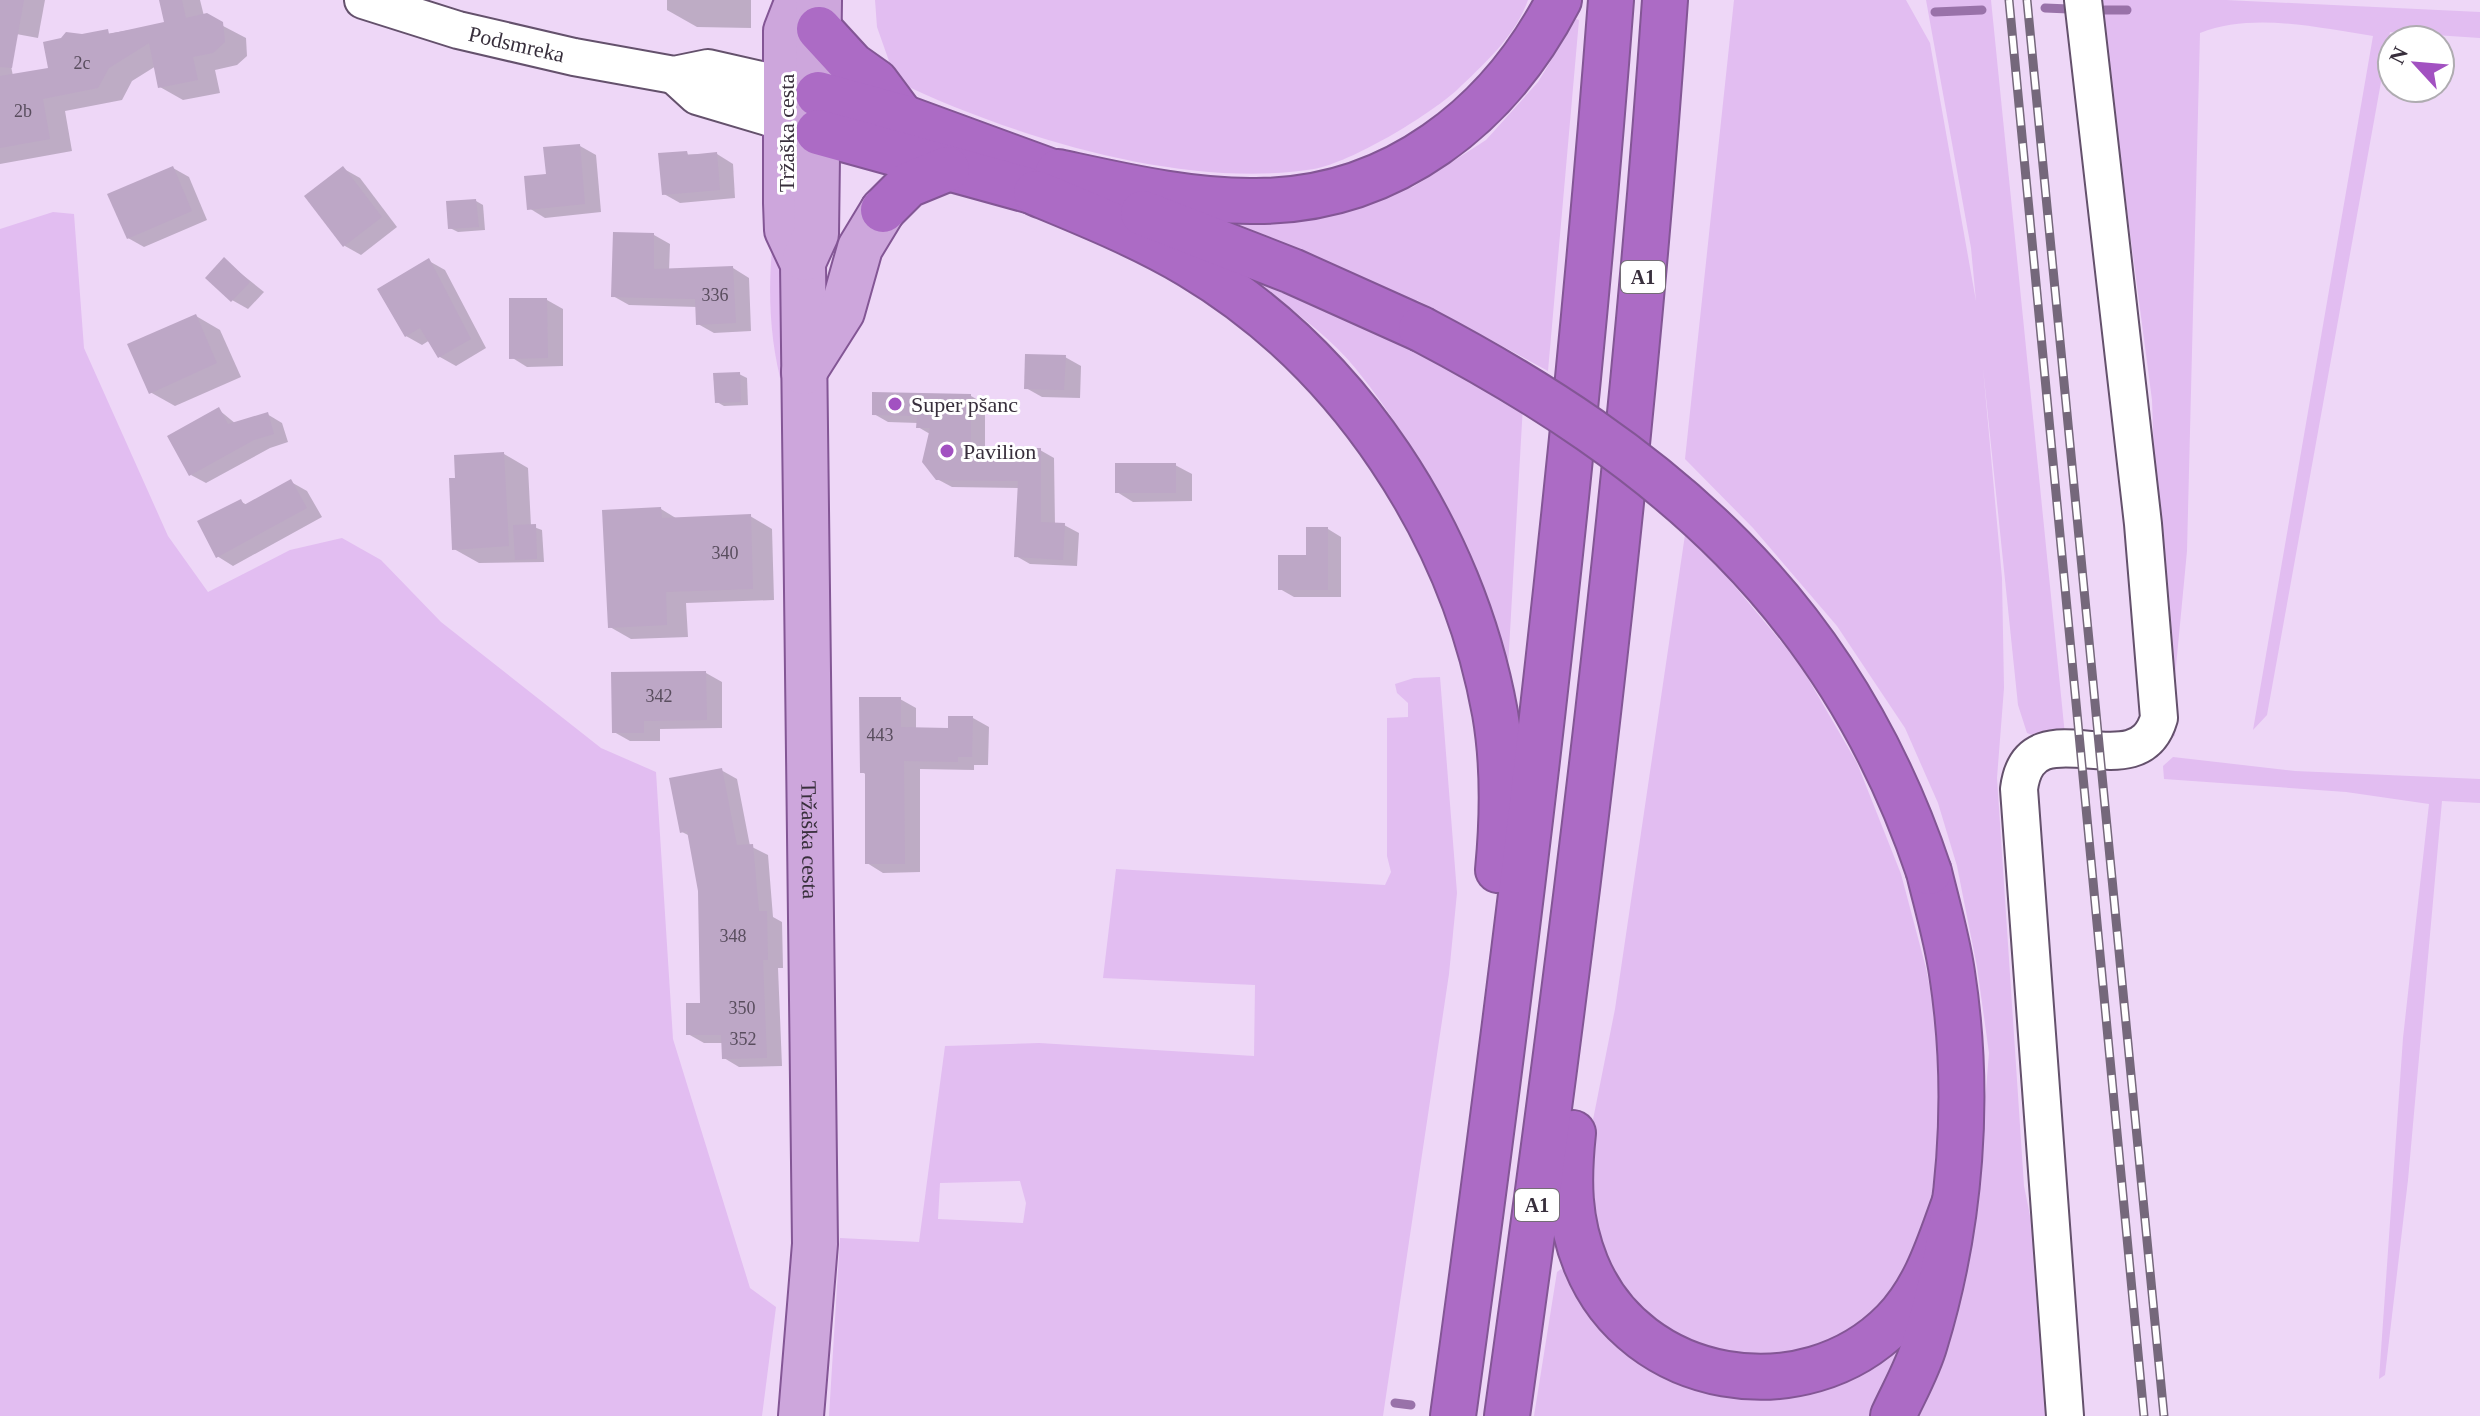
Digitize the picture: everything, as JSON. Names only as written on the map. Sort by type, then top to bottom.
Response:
[{"type":"highway","points":[[802,108],[947,169],[1215,200],[1295,199],[1358,184],[1429,151],[1467,123],[1521,64],[1559,0]]},
{"type":"highway","name":"A1","points":[[1453,1416],[1507,1022],[1564,535],[1611,0]]},
{"type":"highway","name":"A1","points":[[1507,1416],[1565,993],[1616,553],[1665,0]]},
{"type":"highway","points":[[812,10],[852,65],[876,82],[902,117]]},
{"type":"highway","points":[[802,108],[902,117],[1047,182],[1150,216],[1292,271],[1421,329],[1498,371],[1595,432],[1675,492],[1748,562],[1817,646],[1853,701],[1900,791],[1929,872],[1952,972],[1961,1056],[1961,1129],[1954,1204],[1924,1346],[1893,1416]]},
{"type":"highway","points":[[883,210],[908,185],[947,169]]},
{"type":"highway","points":[[1047,182],[1228,291],[1273,327],[1332,384],[1376,437],[1422,510],[1466,608],[1495,715],[1502,821],[1491,966],[1507,1022]]},
{"type":"highway","points":[[1565,993],[1581,1062],[1568,1177],[1576,1236],[1599,1291],[1640,1337],[1670,1356],[1729,1377],[1762,1379],[1821,1369],[1850,1356],[1873,1341],[1915,1297],[1954,1204]]},
{"type":"main road","name":"Tržaška cesta","points":[[801,1416],[815,1244],[803,264],[816,234],[802,108],[812,10]]},
{"type":"main road","points":[[804,372],[842,312],[860,248],[883,210]]},
{"type":"street","name":"Podsmreka","points":[[363,0],[525,47],[674,75],[697,96],[802,108]]},
{"type":"street","points":[[2065,1416],[2020,780],[2028,759],[2040,752],[2057,748],[2123,751],[2137,748],[2155,731],[2159,718],[2143,524],[2083,0]]},
{"type":"shaded area","points":[[875,0],[1528,0],[1515,26],[1498,49],[1457,90],[1428,112],[1389,137],[1330,165],[1264,174],[1211,172],[1100,154],[1045,139],[942,102],[896,81],[877,27]]},
{"type":"shaded area","points":[[1734,0],[1906,0],[1930,43],[1976,301],[1971,248],[1926,0],[1991,0],[2065,735],[2035,736],[2027,733],[2018,705],[1983,368],[2002,578],[2004,688],[1997,778],[2024,1186],[2037,1250],[2047,1416],[1914,1416],[1982,1138],[1989,1053],[1977,967],[1957,866],[1938,803],[1905,728],[1837,626],[1753,528],[1685,459]]},
{"type":"shaded area","points":[[2093,0],[2226,0],[2480,12],[2480,38],[2456,36],[2456,24],[2376,24],[2377,104],[2267,715],[2253,730],[2373,36],[2264,23],[2242,23],[2200,33],[2187,551],[2172,708],[2175,736],[2163,734],[2152,400],[2125,195]]},
{"type":"shaded area","points":[[1576,19],[1579,20],[1548,371],[1417,300],[1413,306],[1221,222],[1338,205],[1413,187],[1486,140],[1538,82]]},
{"type":"shaded area","points":[[53,212],[74,214],[84,348],[168,536],[208,592],[290,550],[342,538],[381,560],[441,622],[601,748],[656,772],[673,1039],[750,1288],[776,1307],[762,1416],[0,1416],[0,229]]},
{"type":"shaded area","points":[[777,212],[785,323],[783,389],[774,346],[770,301],[771,256]]},
{"type":"shaded area","points":[[1245,273],[1315,295],[1523,405],[1508,667],[1480,588],[1446,511],[1382,403],[1332,343]]},
{"type":"shaded area","points":[[1686,528],[1799,663],[1857,763],[1901,874],[1926,968],[1941,1047],[1941,1137],[1929,1210],[1916,1252],[1900,1284],[1858,1330],[1816,1354],[1757,1361],[1702,1350],[1650,1321],[1615,1277],[1594,1225],[1582,1175],[1615,1009]]},
{"type":"shaded area","points":[[1440,677],[1457,893],[1449,974],[1383,1416],[829,1416],[840,1238],[919,1242],[945,1046],[1039,1043],[1254,1056],[1255,985],[1103,978],[1116,869],[1385,885],[1391,872],[1387,856],[1387,718],[1408,717],[1408,703],[1397,693],[1395,684],[1414,678]],"holes":[[[1020,1181],[1026,1203],[1023,1223],[938,1219],[940,1183]]]},
{"type":"shaded area","points":[[2173,757],[2295,771],[2480,779],[2480,803],[2442,801],[2408,1180],[2385,1375],[2379,1379],[2403,1038],[2429,804],[2346,792],[2164,779],[2163,766]]},
{"type":"shaded area","points":[[1561,1269],[1690,1379],[1897,1338],[1908,1343],[1872,1416],[1534,1416],[1557,1272]]},
{"type":"building","points":[[0,0],[24,0],[12,68],[0,67]]},
{"type":"building","points":[[159,0],[182,0],[186,18],[207,13],[223,22],[225,42],[213,53],[193,57],[198,80],[158,88],[149,43],[109,68],[98,88],[43,99],[50,139],[0,148],[0,76],[48,68],[43,42],[61,38],[66,32],[82,34],[108,29],[109,34],[164,22]]},
{"type":"building","points":[[580,144],[585,204],[527,210],[524,176],[546,174],[543,147]]},
{"type":"building","points":[[687,151],[688,155],[717,152],[720,190],[662,195],[658,153]]},
{"type":"building","points":[[173,166],[192,211],[127,239],[107,194]]},
{"type":"building","points":[[343,166],[382,217],[343,247],[304,196]]},
{"type":"building","points":[[476,199],[479,227],[448,229],[446,201]]},
{"type":"building","points":[[613,232],[654,233],[654,269],[733,266],[736,323],[696,325],[695,299],[611,297]]},
{"type":"building","points":[[224,257],[250,282],[231,302],[205,278]]},
{"type":"building","points":[[429,258],[471,339],[438,358],[420,328],[405,337],[377,289]]},
{"type":"building","points":[[509,298],[547,298],[548,358],[509,359]]},
{"type":"building","points":[[196,314],[217,363],[149,394],[127,344]]},
{"type":"building","points":[[1025,354],[1066,355],[1064,390],[1024,389]]},
{"type":"building","points":[[740,372],[741,402],[715,403],[713,373]]},
{"type":"building","points":[[872,392],[971,394],[971,448],[1041,448],[1041,522],[1065,523],[1063,560],[1014,557],[1018,481],[936,480],[922,462],[930,428],[916,428],[917,416],[872,415]]},
{"type":"building","points":[[219,407],[228,424],[268,412],[274,434],[254,440],[189,476],[167,436]]},
{"type":"building","points":[[504,452],[509,546],[452,550],[449,478],[455,478],[454,455]]},
{"type":"building","points":[[1115,463],[1176,463],[1176,493],[1115,493]]},
{"type":"building","points":[[291,479],[307,508],[216,558],[197,521],[241,499],[244,505]]},
{"type":"building","points":[[661,507],[662,518],[751,514],[753,589],[666,592],[667,625],[608,628],[602,510]]},
{"type":"building","points":[[536,524],[537,559],[515,560],[513,525]]},
{"type":"building","points":[[1306,527],[1328,527],[1328,590],[1278,590],[1278,555],[1306,555]]},
{"type":"building","points":[[706,671],[707,720],[644,721],[644,733],[612,733],[611,672]]},
{"type":"building","points":[[859,697],[901,697],[901,727],[948,728],[948,716],[973,716],[972,757],[958,757],[958,762],[904,761],[905,864],[865,864],[865,773],[860,773]]},
{"type":"building","points":[[722,768],[737,845],[753,844],[759,911],[767,911],[768,960],[763,960],[767,1058],[722,1059],[721,1035],[686,1035],[686,1003],[700,1003],[698,891],[687,831],[680,833],[669,778]]},
{"type":"waterway","points":[[2045,8],[2069,9]]},
{"type":"waterway","points":[[1935,12],[1982,10]]},
{"type":"waterway","points":[[2105,10],[2127,10]]},
{"type":"waterway","points":[[1395,1403],[1411,1405]]},
{"type":"railway","points":[[2009,0],[2144,1416]]},
{"type":"railway","points":[[2027,0],[2164,1416]]},
{"type":"place","name":"Super pšanc","points":[[895,404]]},
{"type":"place","name":"Pavilion","points":[[947,451]]}]
